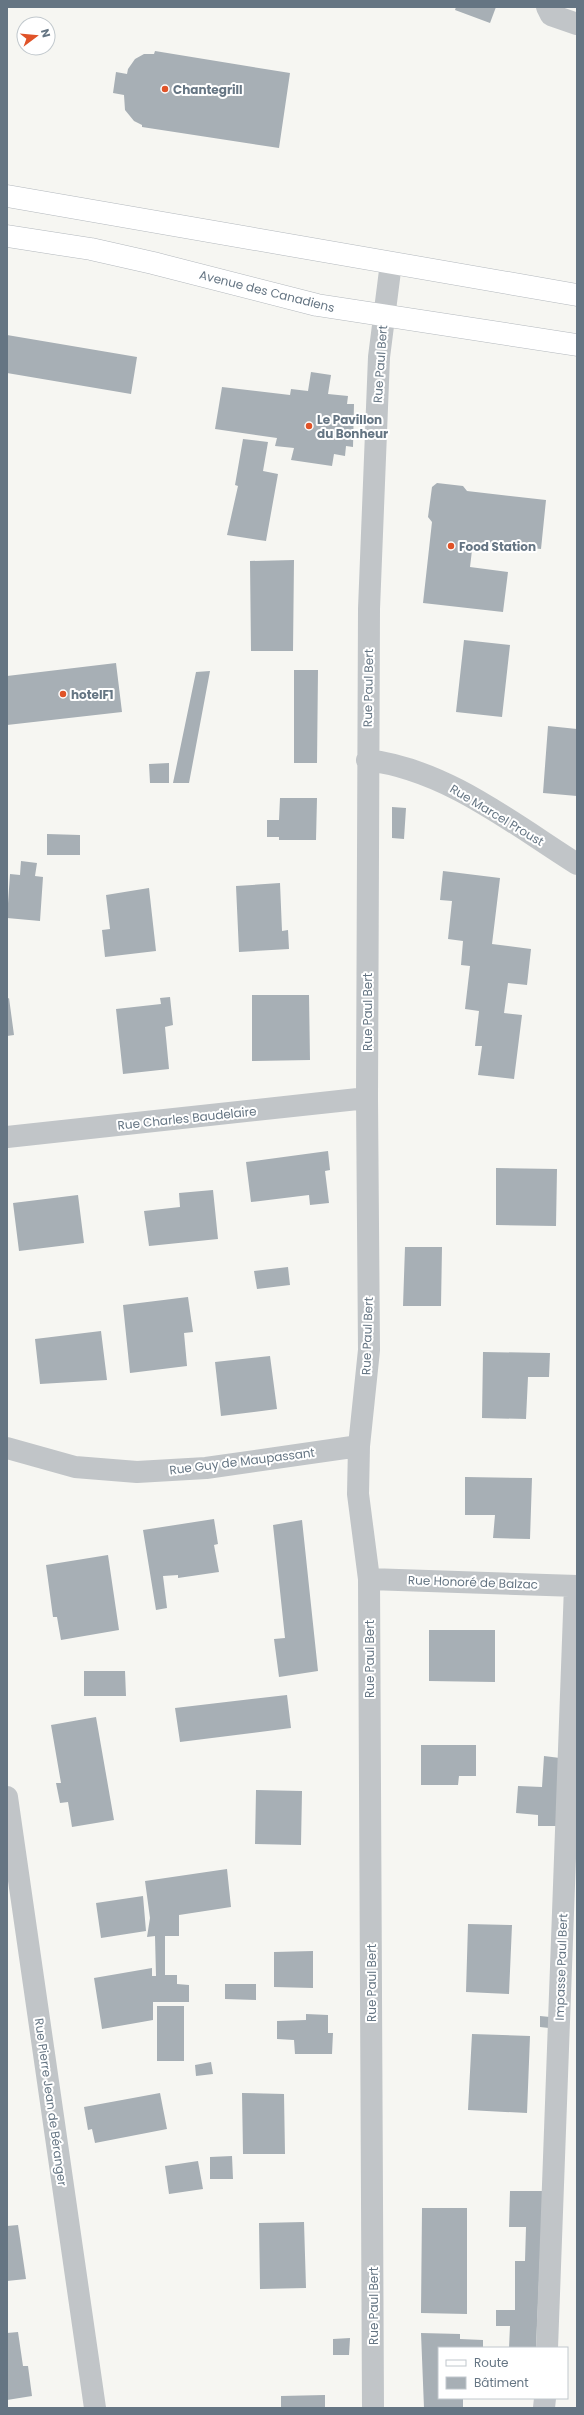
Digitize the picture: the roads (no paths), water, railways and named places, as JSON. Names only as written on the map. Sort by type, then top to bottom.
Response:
[{"type":"main road","points":[[7,196],[199,228],[577,295]]},
{"type":"main road","name":"Avenue des Canadiens","points":[[7,236],[91,249],[273,292],[317,305],[577,345]]},
{"type":"street","points":[[548,7],[551,15],[577,24]]},
{"type":"street","name":"Rue Paul Bert","points":[[373,2408],[369,1579],[358,1494],[359,1446],[369,1350],[367,1098],[369,609],[379,357],[391,263]]},
{"type":"street","name":"Rue Marcel Proust","points":[[368,760],[392,763],[459,790],[577,864]]},
{"type":"street","name":"Rue Charles Baudelaire","points":[[7,1137],[367,1098]]},
{"type":"street","name":"Rue Guy de Maupassant","points":[[7,1448],[75,1467],[137,1472],[206,1468],[359,1446]]},
{"type":"street","name":"Rue Honoré de Balzac","points":[[369,1579],[576,1586]]},
{"type":"street","name":"Impasse Paul Bert","points":[[546,2347],[576,1586]]},
{"type":"street","name":"Rue Pierre Jean de Béranger","points":[[7,1797],[95,2408]]},
{"type":"place","name":"Chantegrill","points":[[165,89]]},
{"type":"place","name":"Le Pavillon du Bonheur","points":[[309,426]]},
{"type":"place","name":"Food Station","points":[[451,546]]},
{"type":"place","name":"hotelF1","points":[[63,694]]}]
